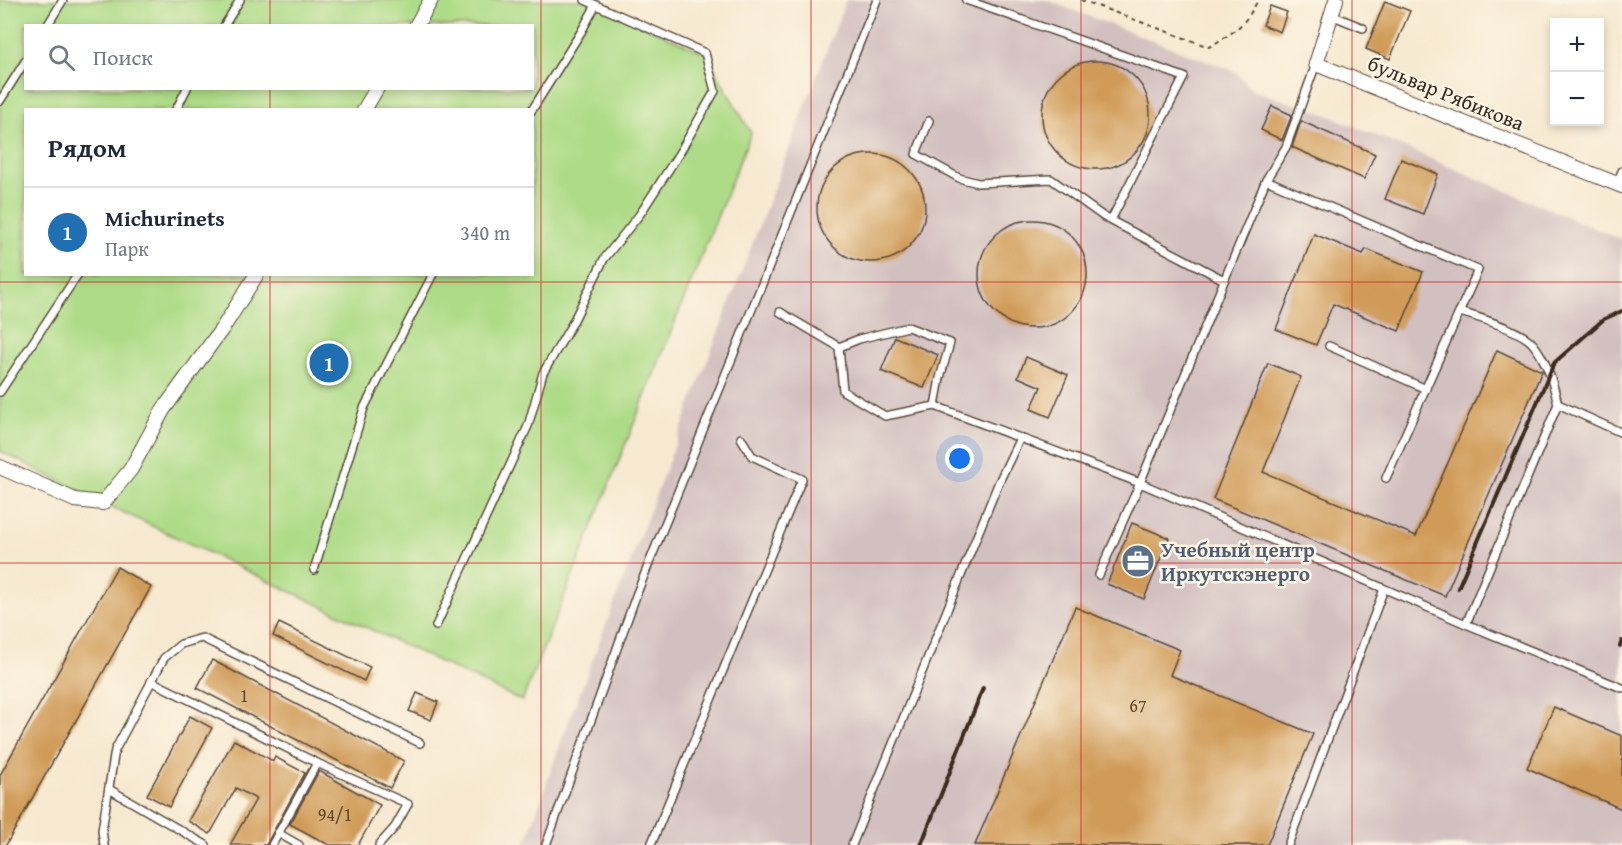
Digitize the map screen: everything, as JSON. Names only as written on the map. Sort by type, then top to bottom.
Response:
[{"type":"street","points":[[417,24],[431,0]]},
{"type":"street","points":[[1316,64],[1336,0]]},
{"type":"street","name":"бульвар Рябикова","points":[[1316,64],[1620,181]]},
{"type":"street","points":[[365,108],[376,90]]},
{"type":"street","points":[[0,467],[75,500],[103,503],[131,469],[163,410],[224,326],[256,276]]},
{"type":"lane","points":[[48,24],[63,0]]},
{"type":"lane","points":[[225,24],[240,0]]},
{"type":"lane","points":[[436,626],[528,426],[543,373],[572,324],[604,259],[640,214],[715,92],[705,52],[585,0]]},
{"type":"lane","points":[[546,845],[637,593],[877,0]]},
{"type":"lane","points":[[966,0],[1184,77],[1111,220]]},
{"type":"lane","points":[[533,108],[596,5]]},
{"type":"lane","points":[[1331,15],[1363,28]]},
{"type":"lane","points":[[0,101],[24,63]]},
{"type":"lane","points":[[1099,576],[1266,180],[1286,147],[1316,64]]},
{"type":"lane","points":[[177,108],[186,90]]},
{"type":"lane","points":[[929,121],[916,154],[959,178],[978,183],[1051,179],[1111,220],[1224,280]]},
{"type":"lane","points":[[1266,180],[1478,270],[1386,478]]},
{"type":"lane","points":[[0,392],[77,276]]},
{"type":"lane","points":[[314,570],[364,408],[432,276]]},
{"type":"lane","points":[[780,312],[839,347]]},
{"type":"lane","points":[[1460,312],[1491,321],[1532,342],[1550,372],[1558,404],[1466,624]]},
{"type":"lane","points":[[839,347],[859,339],[908,327],[950,344],[935,406]]},
{"type":"lane","points":[[1329,346],[1426,389]]},
{"type":"lane","points":[[839,347],[843,391],[885,416],[935,406],[1140,483],[1466,624],[1622,687]]},
{"type":"lane","points":[[1558,404],[1622,433]]},
{"type":"lane","points":[[651,845],[802,479],[752,456],[741,438]]},
{"type":"lane","points":[[852,845],[998,484],[1020,438]]},
{"type":"lane","points":[[1288,845],[1384,588]]},
{"type":"lane","points":[[104,845],[102,831],[115,750],[164,658],[181,644],[202,638],[420,743]]},
{"type":"lane","points":[[152,681],[317,763],[408,804],[394,827],[379,845]]},
{"type":"lane","points":[[272,845],[317,763]]},
{"type":"lane","points":[[109,789],[206,845]]},
{"type":"lane","points":[[278,833],[299,845]]},
{"type":"path","points":[[1081,0],[1209,47],[1237,30],[1248,19],[1258,0]]},
{"type":"shaded area","points":[[846,0],[1046,0],[1236,72],[1252,90],[1325,114],[1622,240],[1622,845],[525,845],[564,734]]},
{"type":"green space","points":[[0,0],[585,0],[705,53],[751,133],[522,701],[112,507],[0,451]]},
{"type":"building","points":[[1385,1],[1410,11],[1390,59],[1366,49]]},
{"type":"building","points":[[1270,6],[1287,12],[1280,32],[1263,25]]},
{"type":"building","points":[[1096,61],[1117,65],[1134,77],[1146,94],[1150,115],[1146,136],[1134,153],[1117,165],[1096,169],[1075,165],[1058,153],[1046,136],[1042,115],[1046,94],[1058,77],[1075,65]]},
{"type":"building","points":[[1272,106],[1292,115],[1282,140],[1261,130]]},
{"type":"building","points":[[1301,121],[1375,154],[1364,179],[1292,147]]},
{"type":"building","points":[[871,154],[892,158],[909,170],[921,187],[925,208],[921,229],[909,246],[892,258],[871,262],[850,258],[833,246],[821,229],[817,208],[821,187],[833,170],[850,158]]},
{"type":"building","points":[[1401,159],[1438,174],[1423,214],[1385,199]]},
{"type":"building","points":[[1033,220],[1054,224],[1071,236],[1083,253],[1087,274],[1083,295],[1071,312],[1054,324],[1033,328],[1012,324],[995,312],[983,295],[979,274],[983,253],[995,236],[1012,224]]},
{"type":"building","points":[[1314,234],[1363,254],[1366,249],[1423,272],[1399,331],[1333,304],[1316,345],[1276,329]]},
{"type":"building","points":[[895,337],[938,355],[924,388],[881,371]]},
{"type":"building","points":[[1497,350],[1542,371],[1445,596],[1213,499],[1268,363],[1301,377],[1263,472],[1416,536]]},
{"type":"building","points":[[1026,357],[1068,375],[1050,417],[1031,409],[1041,387],[1018,377]]},
{"type":"building","name":"Учебный центр Иркутскэнерго","points":[[1132,523],[1169,538],[1144,599],[1107,584]]},
{"type":"building","points":[[117,567],[151,587],[6,845],[0,845],[0,775]]},
{"type":"building","points":[[1075,607],[1180,650],[1170,675],[1313,734],[1267,845],[975,845]]},
{"type":"building","points":[[279,623],[370,667],[364,681],[273,636]]},
{"type":"building","points":[[212,660],[404,761],[390,788],[197,688]]},
{"type":"building","points":[[417,693],[438,702],[431,720],[409,711]]},
{"type":"building","points":[[1554,707],[1622,736],[1622,809],[1527,768]]},
{"type":"building","points":[[190,716],[212,728],[169,807],[147,795]]},
{"type":"building","points":[[234,740],[273,761],[275,757],[305,773],[266,845],[230,845],[256,799],[236,788],[210,834],[188,821]]},
{"type":"building","points":[[319,771],[380,805],[358,845],[329,845],[290,824]]},
{"type":"railway","points":[[1458,588],[1554,363],[1604,319],[1622,311]]},
{"type":"railway","points":[[1620,646],[1622,641]]},
{"type":"railway","points":[[921,845],[983,688]]},
{"type":"place","name":"Michurinets","points":[[329,363]]},
{"type":"place","name":"Учебный центр Иркутскэнерго","points":[[1138,561]]}]
